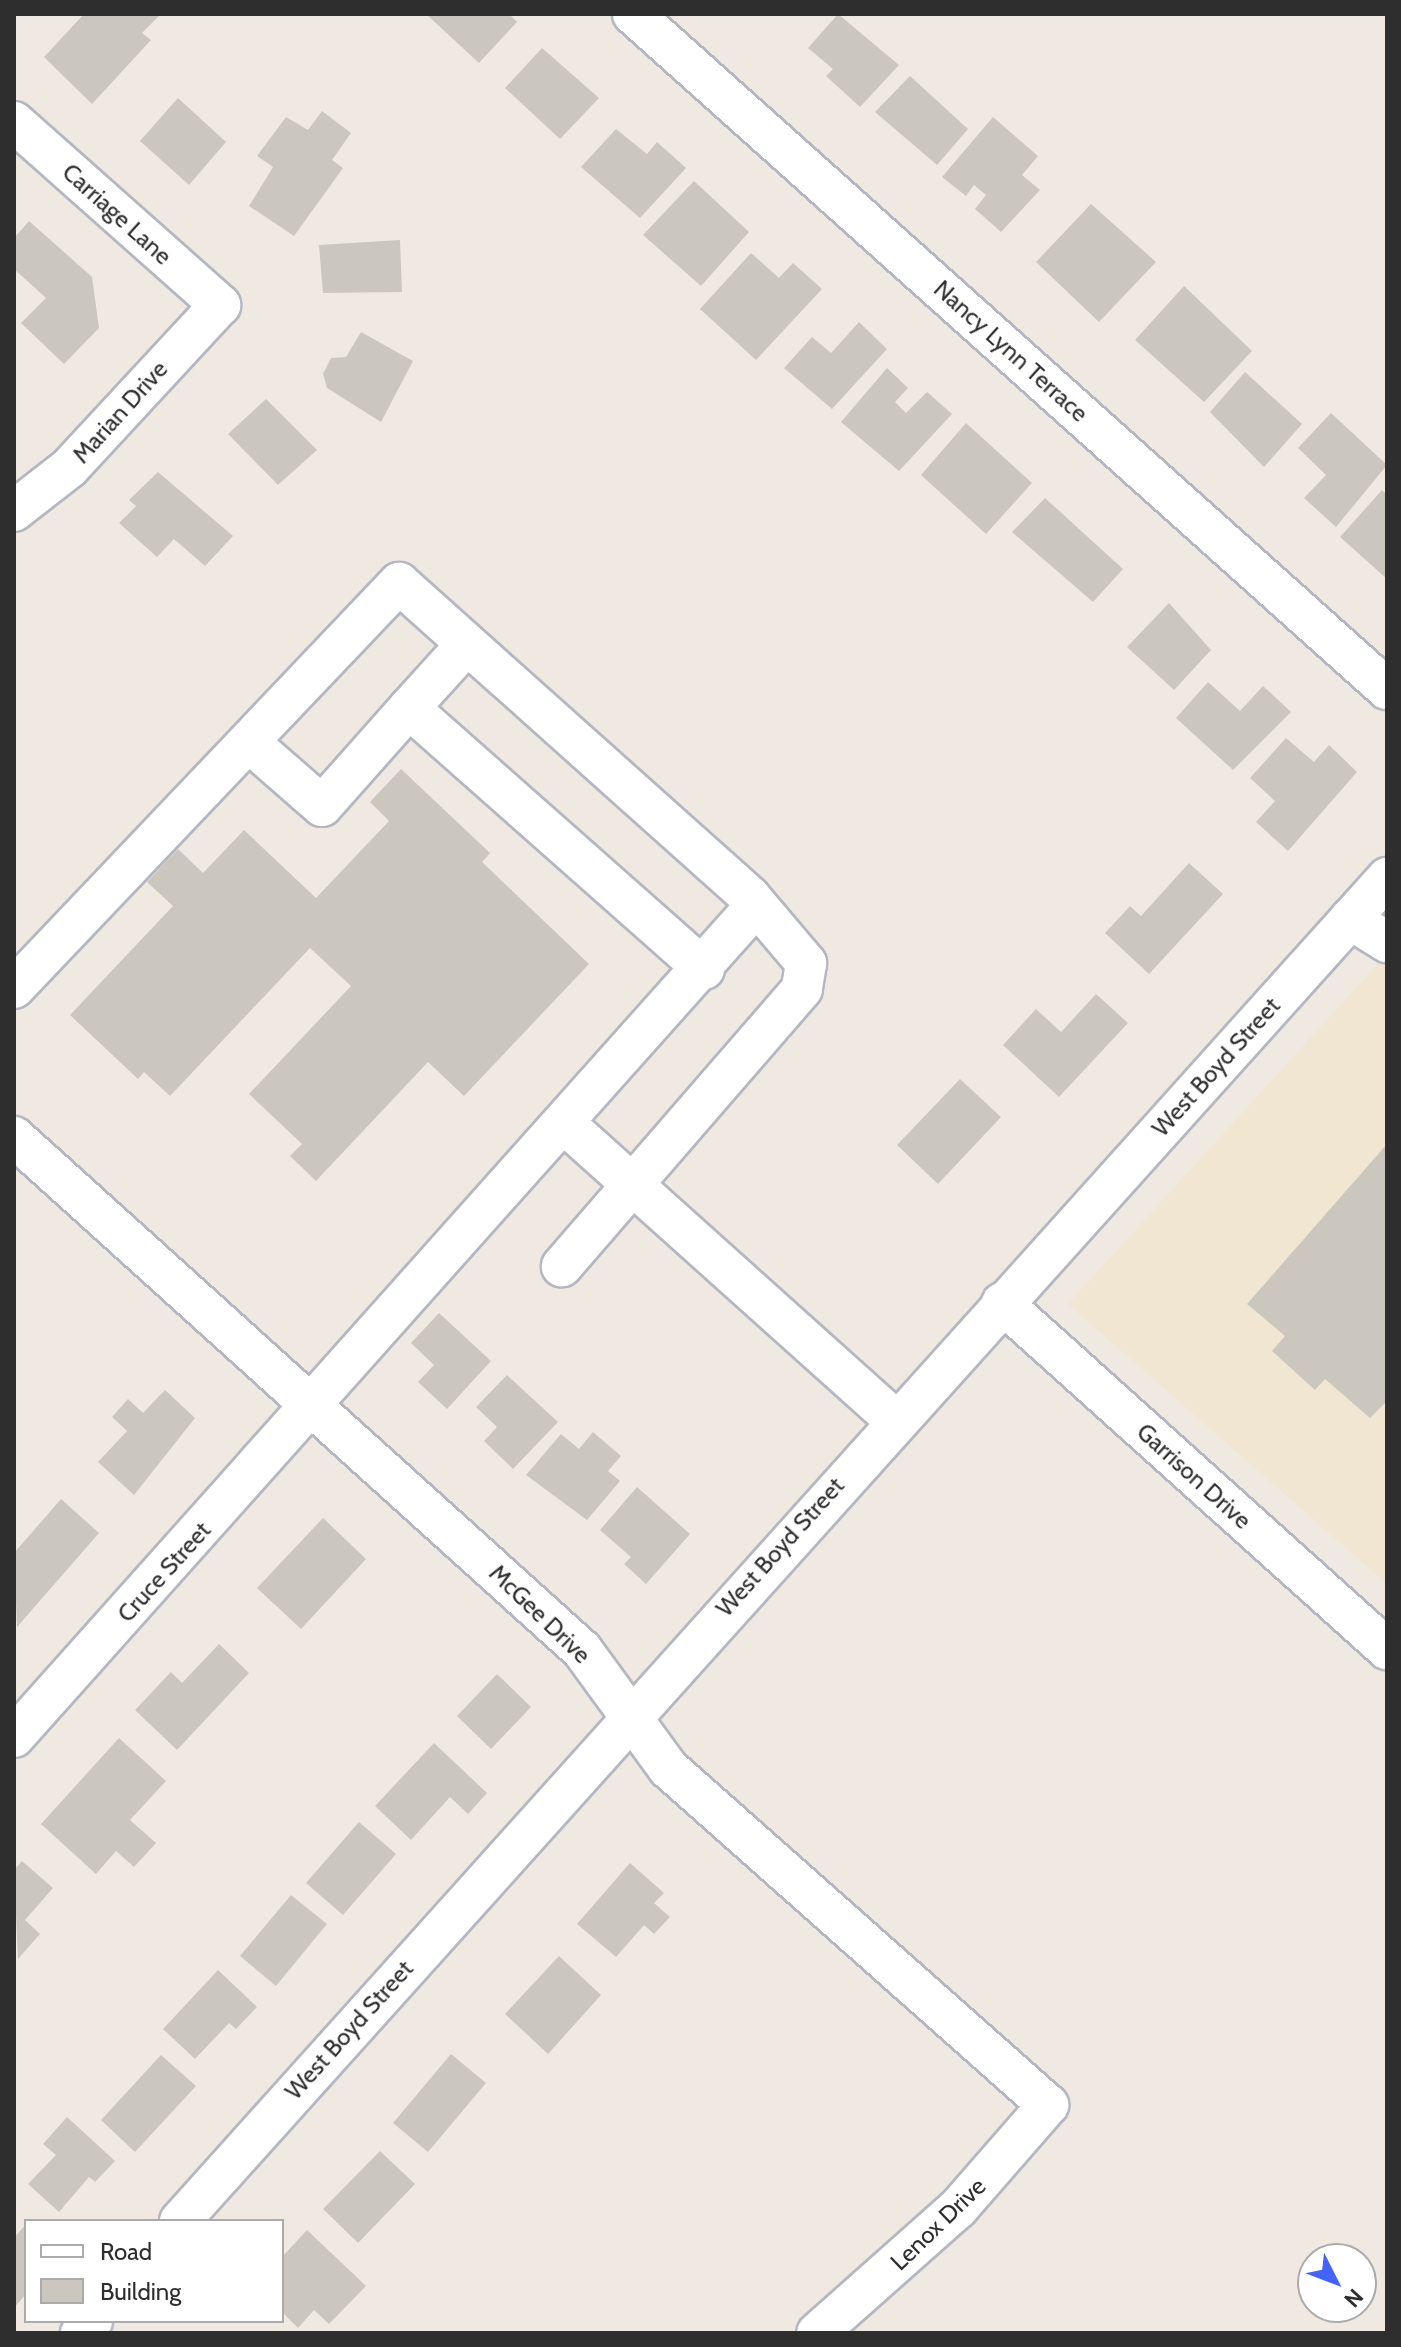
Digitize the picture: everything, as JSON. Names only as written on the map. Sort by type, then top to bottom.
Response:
[{"type":"street","name":"Nancy Lynn Terrace","points":[[633,14],[1387,689]]},
{"type":"street","name":"Carriage Lane","points":[[14,122],[220,305]]},
{"type":"street","name":"Marian Drive","points":[[14,511],[69,468],[220,305]]},
{"type":"street","points":[[14,988],[251,744],[399,583],[750,897],[754,908],[806,963],[802,989],[562,1266]]},
{"type":"street","points":[[251,744],[322,806],[467,644]]},
{"type":"street","points":[[409,708],[704,969]]},
{"type":"street","name":"West Boyd Street","points":[[182,2219],[629,1714],[1387,878]]},
{"type":"street","name":"Cruce Street","points":[[14,1737],[566,1125],[754,908]]},
{"type":"street","points":[[1350,919],[1387,942]]},
{"type":"street","points":[[566,1125],[895,1420]]},
{"type":"street","name":"McGee Drive","points":[[14,1137],[582,1650],[668,1768],[1048,2105]]},
{"type":"street","name":"Garrison Drive","points":[[1002,1303],[1387,1649]]},
{"type":"street","name":"Lenox Drive","points":[[817,2333],[958,2208],[1048,2105]]},
{"type":"shaded area","points":[[1387,954],[1387,1584],[1068,1304]]},
{"type":"building","points":[[84,14],[161,14],[142,33],[151,40],[92,104],[44,57]]},
{"type":"building","points":[[426,14],[509,14],[517,22],[479,63]]},
{"type":"building","points":[[838,14],[899,65],[860,107],[826,76],[833,69],[808,48]]},
{"type":"building","points":[[542,48],[599,98],[560,139],[505,88]]},
{"type":"building","points":[[910,76],[968,129],[937,165],[875,112]]},
{"type":"building","points":[[178,98],[226,142],[189,185],[140,141]]},
{"type":"building","points":[[322,111],[351,133],[332,160],[343,168],[294,236],[249,206],[273,167],[257,156],[286,117],[308,130]]},
{"type":"building","points":[[993,117],[1038,156],[1022,175],[1040,190],[1001,232],[975,209],[986,195],[974,185],[966,196],[942,177]]},
{"type":"building","points":[[616,129],[647,154],[657,142],[686,168],[640,218],[581,167]]},
{"type":"building","points":[[694,181],[749,232],[701,286],[643,235]]},
{"type":"building","points":[[1091,204],[1156,262],[1099,322],[1036,262]]},
{"type":"building","points":[[29,221],[92,277],[99,328],[64,364],[21,323],[46,298],[14,269],[14,238]]},
{"type":"building","points":[[400,240],[402,292],[323,293],[319,245]]},
{"type":"building","points":[[751,253],[779,278],[793,263],[822,289],[756,360],[700,309]]},
{"type":"building","points":[[1184,286],[1252,351],[1204,402],[1135,340]]},
{"type":"building","points":[[859,322],[887,349],[832,409],[784,368],[812,337],[831,353]]},
{"type":"building","points":[[361,332],[413,361],[381,422],[327,388],[323,374],[331,358],[346,357]]},
{"type":"building","points":[[887,368],[908,388],[895,402],[906,413],[927,392],[952,414],[899,471],[841,422]]},
{"type":"building","points":[[1245,372],[1302,424],[1264,467],[1210,412]]},
{"type":"building","points":[[266,399],[317,450],[278,485],[228,434]]},
{"type":"building","points":[[1331,413],[1387,465],[1336,527],[1304,498],[1326,475],[1298,448]]},
{"type":"building","points":[[966,423],[1032,483],[986,534],[921,475]]},
{"type":"building","points":[[158,472],[233,536],[205,566],[174,539],[157,557],[119,523],[136,506],[129,500]]},
{"type":"building","points":[[1382,490],[1387,495],[1387,579],[1340,537]]},
{"type":"building","points":[[1045,498],[1123,569],[1093,602],[1012,532]]},
{"type":"building","points":[[1169,603],[1211,650],[1174,690],[1127,647]]},
{"type":"building","points":[[1208,682],[1240,711],[1263,686],[1291,712],[1233,770],[1176,718]]},
{"type":"building","points":[[1286,738],[1314,762],[1329,745],[1357,772],[1288,851],[1256,822],[1275,801],[1250,778]]},
{"type":"building","points":[[401,769],[490,853],[482,862],[589,964],[464,1096],[428,1062],[316,1181],[290,1156],[302,1144],[249,1094],[351,986],[310,948],[170,1096],[144,1072],[138,1079],[70,1015],[173,906],[147,882],[178,849],[203,873],[244,830],[316,898],[389,821],[370,802]]},
{"type":"building","points":[[1189,863],[1223,894],[1149,974],[1105,933],[1130,906],[1141,916]]},
{"type":"building","points":[[1096,994],[1128,1023],[1059,1097],[1003,1045],[1036,1009],[1061,1032]]},
{"type":"building","points":[[960,1079],[1001,1117],[938,1184],[897,1145]]},
{"type":"building","points":[[1387,1144],[1387,1401],[1370,1418],[1325,1379],[1315,1390],[1272,1351],[1285,1336],[1247,1304]]},
{"type":"building","points":[[439,1313],[491,1361],[447,1409],[418,1382],[434,1365],[411,1343]]},
{"type":"building","points":[[507,1375],[558,1422],[513,1469],[484,1441],[497,1427],[476,1407]]},
{"type":"building","points":[[165,1390],[195,1418],[134,1495],[98,1462],[127,1431],[112,1417],[128,1399],[143,1413]]},
{"type":"building","points":[[593,1432],[621,1456],[608,1471],[620,1481],[587,1520],[526,1475],[561,1434],[579,1449]]},
{"type":"building","points":[[637,1487],[690,1534],[646,1584],[624,1564],[631,1557],[600,1530]]},
{"type":"building","points":[[61,1499],[99,1533],[17,1627],[14,1553]]},
{"type":"building","points":[[323,1518],[366,1559],[301,1629],[257,1588]]},
{"type":"building","points":[[219,1644],[249,1673],[177,1750],[135,1710],[171,1672],[182,1683]]},
{"type":"building","points":[[497,1674],[531,1707],[491,1749],[457,1716]]},
{"type":"building","points":[[119,1738],[166,1781],[130,1820],[156,1843],[134,1867],[116,1851],[96,1874],[41,1824]]},
{"type":"building","points":[[434,1743],[487,1793],[468,1814],[450,1797],[411,1840],[375,1806]]},
{"type":"building","points":[[359,1822],[396,1854],[343,1915],[306,1883]]},
{"type":"building","points":[[22,1861],[53,1888],[25,1920],[40,1934],[18,1959],[14,1870]]},
{"type":"building","points":[[630,1863],[664,1893],[654,1903],[670,1917],[654,1934],[644,1925],[616,1957],[577,1924]]},
{"type":"building","points":[[291,1895],[327,1924],[276,1986],[240,1956]]},
{"type":"building","points":[[559,1956],[601,1995],[548,2054],[505,2014]]},
{"type":"building","points":[[218,1970],[257,2007],[236,2029],[229,2023],[195,2059],[163,2029]]},
{"type":"building","points":[[451,2054],[486,2083],[428,2152],[393,2123]]},
{"type":"building","points":[[161,2055],[196,2086],[135,2152],[101,2120]]},
{"type":"building","points":[[67,2117],[115,2161],[95,2182],[89,2177],[59,2212],[28,2184],[56,2155],[43,2144]]},
{"type":"building","points":[[380,2151],[415,2184],[358,2243],[323,2209]]},
{"type":"building","points":[[24,2226],[24,2296],[14,2308],[14,2238]]},
{"type":"building","points":[[307,2230],[366,2286],[329,2324],[314,2310],[298,2328],[284,2314],[284,2255]]}]
